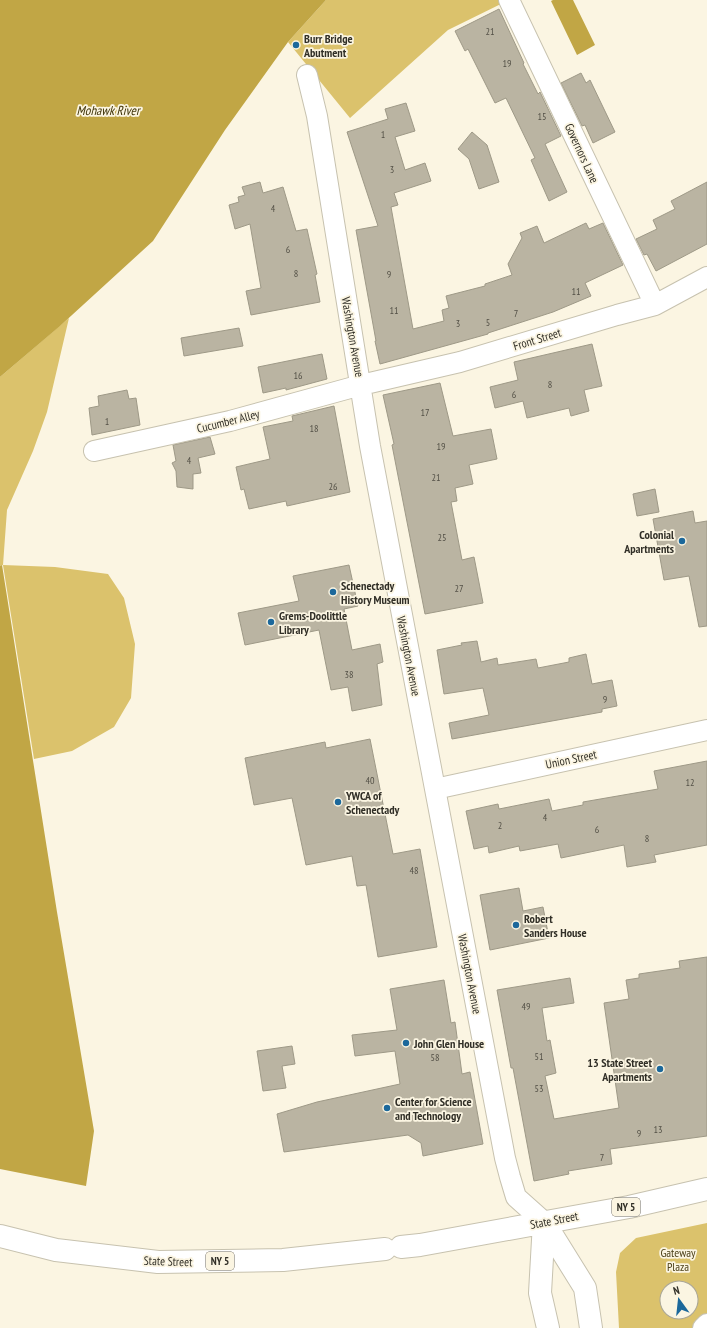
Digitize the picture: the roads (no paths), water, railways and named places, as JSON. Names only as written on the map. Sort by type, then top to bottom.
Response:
[{"type":"main road","name":"State Street","points":[[0,1236],[56,1250],[158,1262],[283,1260],[420,1245],[629,1207],[707,1190]]},
{"type":"main road","points":[[544,1222],[540,1293],[548,1328]]},
{"type":"main road","name":"Washington Avenue","points":[[544,1222],[585,1288],[591,1328]]},
{"type":"street","name":"Governors Lane","points":[[509,0],[655,305]]},
{"type":"street","name":"Washington Avenue","points":[[307,74],[317,116],[370,446],[510,1177],[516,1197],[544,1222]]},
{"type":"street","name":"Front Street","points":[[361,385],[460,362],[655,305],[707,277]]},
{"type":"street","name":"Cucumber Alley","points":[[94,451],[230,421],[361,385]]},
{"type":"street","name":"Union Street","points":[[435,788],[707,730]]},
{"type":"street","points":[[703,1328],[707,1324]]},
{"type":"water","name":"Mohawk River","points":[[0,0],[326,0],[288,42],[225,130],[153,241],[60,326],[0,377]]},
{"type":"water","points":[[573,0],[595,45],[577,55],[551,1]]},
{"type":"water","points":[[2,565],[57,912],[94,1131],[86,1186],[0,1169],[0,566]]},
{"type":"place","name":"Burr Bridge Abutment","points":[[296,45]]},
{"type":"place","name":"Colonial Apartments","points":[[682,541]]},
{"type":"place","name":"Schenectady History Museum","points":[[333,592]]},
{"type":"place","name":"Grems-Doolittle Library","points":[[271,622]]},
{"type":"place","name":"YWCA of Schenectady","points":[[338,802]]},
{"type":"place","name":"Robert Sanders House","points":[[516,925]]},
{"type":"place","name":"John Glen House","points":[[406,1043]]},
{"type":"place","name":"13 State Street Apartments","points":[[660,1069]]},
{"type":"place","name":"Center for Science and Technology","points":[[387,1108]]},
{"type":"park label","name":"Gateway Plaza","points":[[678,1259]]}]
